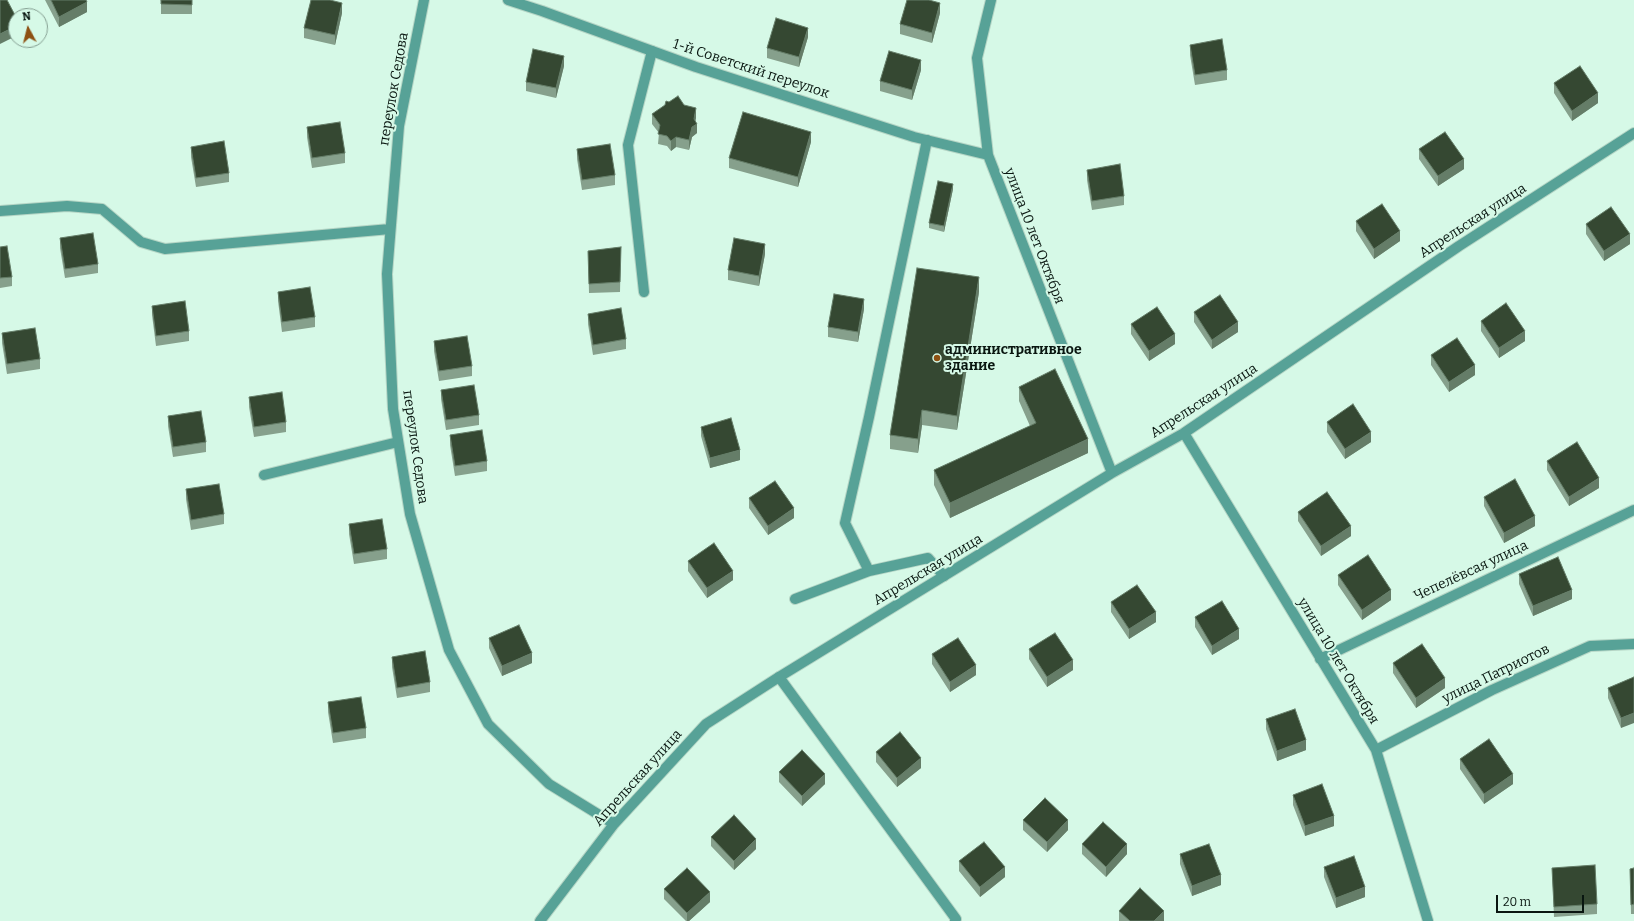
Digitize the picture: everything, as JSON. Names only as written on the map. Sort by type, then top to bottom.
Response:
[{"type":"street","name":"переулок Седова","points":[[424,0],[399,126],[387,274],[393,409],[410,514],[448,650],[488,724],[549,784],[614,824]]},
{"type":"street","name":"1-й Советский переулок","points":[[508,0],[542,10],[696,67],[927,140],[988,155]]},
{"type":"street","name":"улица 10 лет Октября","points":[[991,0],[977,58],[988,155],[1112,473]]},
{"type":"street","points":[[644,292],[628,145],[652,51]]},
{"type":"street","name":"Апрельская улица","points":[[540,921],[614,824],[706,724],[779,677],[1112,473],[1184,433],[1459,246],[1634,133]]},
{"type":"street","points":[[869,571],[844,523],[869,417],[927,140]]},
{"type":"street","points":[[0,212],[67,206],[102,209],[141,242],[165,249],[390,229]]},
{"type":"street","name":"улица 10 лет Октября","points":[[1184,433],[1376,750],[1428,921]]},
{"type":"street","points":[[264,475],[398,442]]},
{"type":"street","name":"Чепелёвсая улица","points":[[1320,658],[1634,510]]},
{"type":"street","points":[[795,599],[869,571],[928,558],[944,576]]},
{"type":"street","name":"улица Патриотов","points":[[1376,750],[1492,690],[1590,646],[1634,644]]},
{"type":"street","points":[[779,677],[956,920]]},
{"type":"building","points":[[0,0],[7,0],[11,8],[8,8],[8,30],[0,34]]},
{"type":"building","points":[[51,0],[86,0],[87,2],[59,17]]},
{"type":"building","points":[[161,0],[192,0],[192,5],[161,4]]},
{"type":"building","points":[[311,0],[330,0],[342,3],[335,35],[304,28]]},
{"type":"building","points":[[907,0],[929,0],[940,3],[932,33],[900,24]]},
{"type":"building","points":[[776,18],[808,28],[799,57],[767,48]]},
{"type":"building","points":[[1222,39],[1227,70],[1195,75],[1190,45]]},
{"type":"building","points":[[533,49],[564,56],[556,88],[526,82]]},
{"type":"building","points":[[889,51],[921,60],[912,90],[880,81]]},
{"type":"building","points":[[1580,66],[1598,93],[1572,111],[1554,83]]},
{"type":"building","points":[[678,96],[684,105],[696,108],[694,119],[697,124],[692,127],[689,140],[676,137],[671,141],[667,136],[658,134],[660,125],[652,114],[665,105],[666,101],[669,102]]},
{"type":"building","points":[[743,112],[811,132],[798,177],[729,158]]},
{"type":"building","points":[[340,122],[345,153],[312,158],[307,127]]},
{"type":"building","points":[[1445,132],[1464,159],[1438,176],[1419,149]]},
{"type":"building","points":[[224,141],[229,173],[196,178],[191,147]]},
{"type":"building","points":[[610,144],[615,175],[582,180],[577,149]]},
{"type":"building","points":[[1120,164],[1124,196],[1092,201],[1087,170]]},
{"type":"building","points":[[938,181],[953,184],[944,226],[929,223]]},
{"type":"building","points":[[1382,204],[1400,231],[1374,249],[1356,221]]},
{"type":"building","points":[[1611,207],[1630,234],[1604,251],[1586,224]]},
{"type":"building","points":[[93,233],[98,264],[65,269],[60,238]]},
{"type":"building","points":[[734,238],[765,244],[759,276],[728,270]]},
{"type":"building","points":[[7,246],[12,277],[0,278],[0,247]]},
{"type":"building","points":[[621,247],[620,282],[589,284],[588,251]]},
{"type":"building","name":"административное здание","points":[[917,268],[979,277],[957,416],[922,410],[918,439],[890,435]]},
{"type":"building","points":[[310,287],[315,317],[282,322],[278,292]]},
{"type":"building","points":[[834,294],[864,299],[858,332],[828,327]]},
{"type":"building","points":[[1220,295],[1238,322],[1212,340],[1194,312]]},
{"type":"building","points":[[185,301],[189,331],[156,336],[152,306]]},
{"type":"building","points":[[1506,303],[1525,331],[1499,348],[1481,321]]},
{"type":"building","points":[[1157,307],[1175,334],[1149,351],[1131,324]]},
{"type":"building","points":[[621,308],[626,339],[593,345],[588,314]]},
{"type":"building","points":[[35,328],[40,359],[7,364],[2,333]]},
{"type":"building","points":[[467,336],[472,366],[439,371],[434,341]]},
{"type":"building","points":[[1457,338],[1475,365],[1449,382],[1431,355]]},
{"type":"building","name":"административное здание","points":[[1055,369],[1088,439],[950,503],[934,470],[1036,423],[1019,387]]},
{"type":"building","points":[[474,385],[479,415],[446,420],[441,390]]},
{"type":"building","points":[[282,392],[286,422],[254,427],[249,397]]},
{"type":"building","points":[[1353,404],[1371,432],[1345,449],[1327,422]]},
{"type":"building","points":[[201,411],[206,442],[173,447],[168,416]]},
{"type":"building","points":[[731,418],[740,450],[710,458],[701,427]]},
{"type":"building","points":[[482,430],[487,461],[455,466],[450,435]]},
{"type":"building","points":[[1577,442],[1599,478],[1569,497],[1547,461]]},
{"type":"building","points":[[1515,479],[1535,516],[1504,533],[1484,497]]},
{"type":"building","points":[[775,481],[794,508],[768,526],[749,498]]},
{"type":"building","points":[[219,484],[224,514],[191,520],[186,489]]},
{"type":"building","points":[[1327,492],[1351,526],[1321,546],[1298,512]]},
{"type":"building","points":[[382,519],[387,549],[354,554],[349,524]]},
{"type":"building","points":[[714,543],[733,571],[707,588],[688,561]]},
{"type":"building","points":[[1368,555],[1391,590],[1362,610],[1338,575]]},
{"type":"building","points":[[1558,557],[1572,590],[1533,606],[1519,574]]},
{"type":"building","points":[[1137,585],[1156,612],[1129,629],[1111,602]]},
{"type":"building","points":[[1222,601],[1239,629],[1212,646],[1195,617]]},
{"type":"building","points":[[519,625],[532,653],[502,666],[489,638]]},
{"type":"building","points":[[1055,633],[1073,660],[1047,677],[1029,649]]},
{"type":"building","points":[[958,638],[976,665],[950,682],[932,654]]},
{"type":"building","points":[[1422,644],[1445,678],[1416,698],[1393,663]]},
{"type":"building","points":[[425,651],[430,682],[397,688],[392,657]]},
{"type":"building","points":[[1634,677],[1634,713],[1621,718],[1608,688]]},
{"type":"building","points":[[361,697],[366,728],[333,733],[328,702]]},
{"type":"building","points":[[1295,709],[1306,740],[1277,751],[1266,719]]},
{"type":"building","points":[[900,732],[921,758],[897,778],[876,752]]},
{"type":"building","points":[[1489,739],[1513,774],[1484,794],[1460,759]]},
{"type":"building","points":[[802,750],[825,774],[802,796],[779,772]]},
{"type":"building","points":[[1322,784],[1334,816],[1305,826],[1293,795]]},
{"type":"building","points":[[1045,798],[1068,820],[1047,842],[1023,820]]},
{"type":"building","points":[[734,815],[756,839],[734,861],[711,837]]},
{"type":"building","points":[[1103,822],[1127,844],[1106,867],[1082,844]]},
{"type":"building","points":[[984,842],[1005,867],[980,887],[959,861]]},
{"type":"building","points":[[1209,844],[1221,875],[1192,886],[1180,854]]},
{"type":"building","points":[[1354,856],[1365,887],[1336,898],[1324,867]]},
{"type":"building","points":[[1595,865],[1597,904],[1554,907],[1552,868]]},
{"type":"building","points":[[687,868],[710,892],[687,913],[664,889]]},
{"type":"building","points":[[1634,868],[1634,904],[1631,905],[1630,869]]},
{"type":"building","points":[[1140,888],[1164,911],[1154,921],[1130,921],[1119,911]]},
{"type":"place","name":"административное здание","points":[[937,358]]}]
